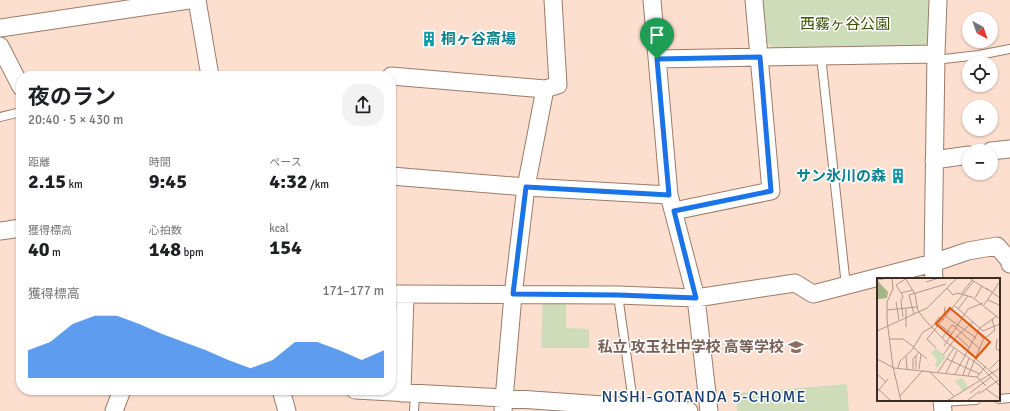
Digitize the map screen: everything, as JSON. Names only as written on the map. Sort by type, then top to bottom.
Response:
[{"type":"street","points":[[0,28],[189,0]]},
{"type":"street","points":[[197,0],[209,71]]},
{"type":"street","points":[[396,76],[545,89],[558,85],[552,0]]},
{"type":"street","points":[[652,0],[672,203],[696,298],[710,411]]},
{"type":"street","points":[[396,176],[526,187],[672,203],[771,191],[754,0]]},
{"type":"street","points":[[933,271],[938,0]]},
{"type":"street","points":[[0,46],[16,77]]},
{"type":"street","points":[[657,59],[821,56],[936,57]]},
{"type":"street","points":[[504,405],[513,294],[526,187],[545,89]]},
{"type":"street","points":[[998,151],[1010,149]]},
{"type":"street","points":[[934,160],[962,156]]},
{"type":"street","points":[[0,231],[16,229]]},
{"type":"street","points":[[892,278],[933,271],[968,251],[998,246],[1009,260],[1010,264]]},
{"type":"street","points":[[408,393],[398,294],[618,295],[696,298],[796,282],[814,294],[877,281]]},
{"type":"street","points":[[396,392],[504,405],[689,411]]},
{"type":"street","points":[[114,411],[120,395]]},
{"type":"street","points":[[282,395],[287,411]]},
{"type":"lane","points":[[936,57],[979,55],[1010,49]]},
{"type":"lane","points":[[821,56],[846,286]]},
{"type":"lane","points":[[0,117],[16,113]]},
{"type":"lane","points":[[618,295],[634,410]]},
{"type":"lane","points":[[408,393],[414,411]]},
{"type":"lane","points":[[942,404],[968,401]]},
{"type":"green space","name":"西霧ヶ谷公園","points":[[759,0],[931,0],[929,43],[924,49],[774,48],[765,41]]},
{"type":"green space","points":[[543,298],[566,298],[566,328],[589,329],[589,348],[541,348]]},
{"type":"green space","points":[[847,384],[849,411],[737,411],[736,393]]},
{"type":"place","name":"桐ヶ谷斎場","points":[[429,39]]},
{"type":"place","name":"サン氷川の森","points":[[898,176]]},
{"type":"place","name":"私立 攻玉社中学校 高等学校","points":[[796,347]]},
{"type":"district","name":"NISHI-GOTANDA 5-CHOME","points":[[704,396]]},
{"type":"route","points":[[760,57],[771,191],[674,211],[696,298],[618,295],[513,294],[526,187],[669,195],[657,59],[760,57]]}]
